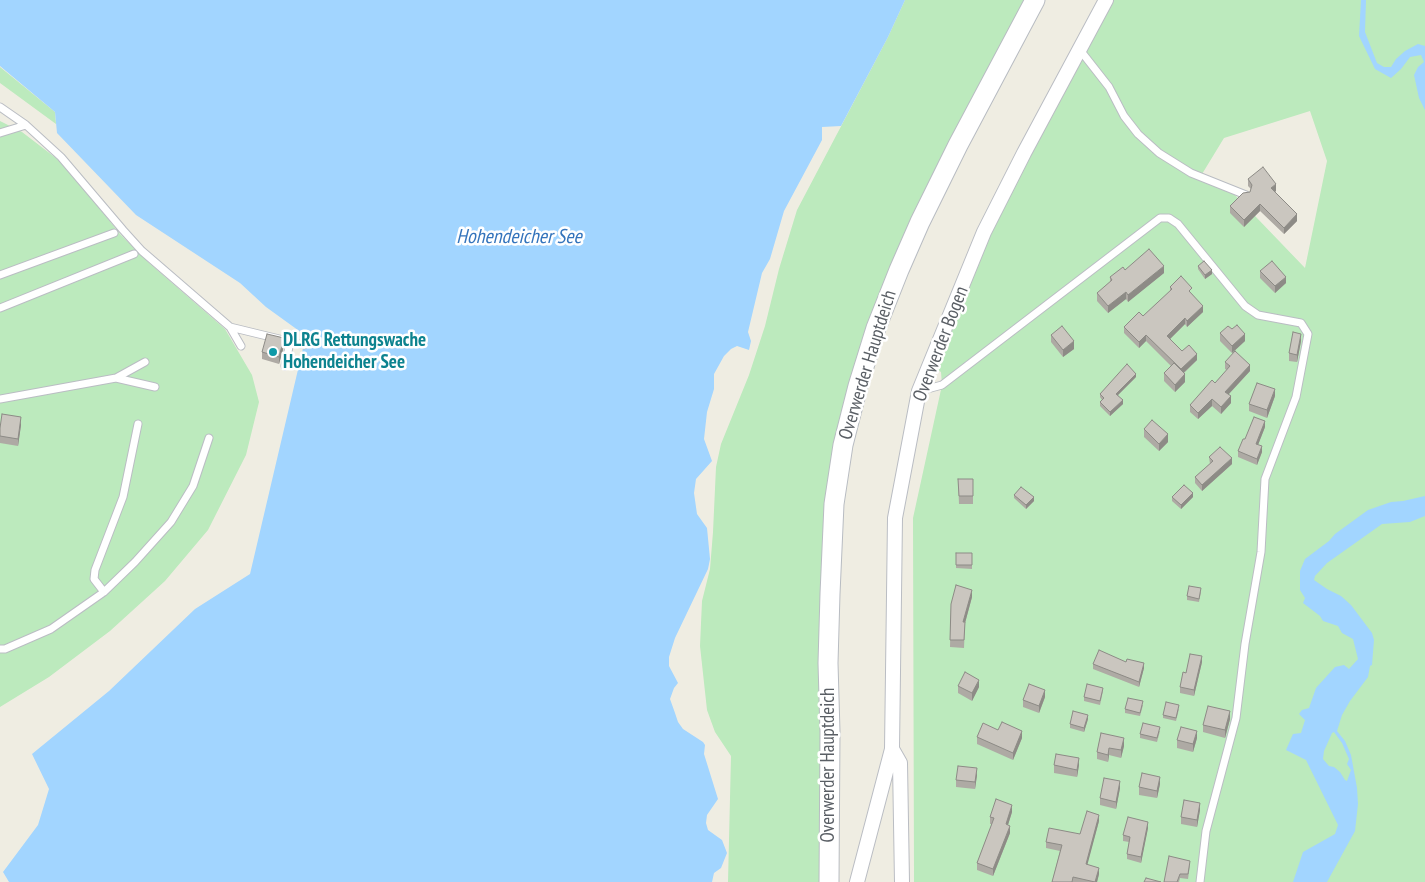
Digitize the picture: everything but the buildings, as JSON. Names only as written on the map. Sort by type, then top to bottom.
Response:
[{"type":"street","name":"Overwerder Hauptdeich","points":[[829,882],[830,732],[828,663],[830,594],[834,504],[843,445],[858,386],[876,328],[899,270],[958,145],[1035,0]]},
{"type":"street","name":"Overwerder Bogen","points":[[857,882],[892,749],[895,518],[919,391],[984,232],[1106,0]]},
{"type":"street","name":"Overwerder Bogen","points":[[892,749],[900,763],[902,882]]},
{"type":"lane","points":[[1080,50],[1108,87],[1124,116],[1138,134],[1159,153],[1191,172],[1246,195]]},
{"type":"lane","points":[[0,107],[26,125],[61,157],[142,251],[230,327],[241,346]]},
{"type":"lane","points":[[0,133],[26,125]]},
{"type":"lane","points":[[919,391],[942,385],[1160,218],[1169,218],[1178,224],[1245,306],[1258,315],[1301,323],[1308,334],[1296,397],[1265,479],[1261,552],[1245,644],[1236,718],[1206,831],[1200,882]]},
{"type":"lane","points":[[0,276],[114,233]]},
{"type":"lane","points":[[0,308],[134,254]]},
{"type":"lane","points":[[230,327],[304,345]]},
{"type":"lane","points":[[284,366],[290,342]]},
{"type":"lane","points":[[0,399],[116,378],[145,362]]},
{"type":"lane","points":[[116,378],[154,387]]},
{"type":"lane","points":[[104,592],[94,579],[95,570],[124,497],[138,424]]},
{"type":"lane","points":[[0,649],[5,649],[50,629],[104,592],[135,562],[170,522],[193,486],[209,438]]},
{"type":"green space","points":[[905,0],[1028,0],[842,421],[821,882],[728,882],[731,756],[715,732],[707,710],[700,646],[702,601],[710,569],[716,467],[721,444],[749,375],[765,326],[779,269],[797,210],[888,37]]},
{"type":"green space","points":[[1112,0],[1425,0],[1425,882],[914,882],[913,518],[942,385],[941,372],[934,368],[989,235]],"holes":[[[1310,111],[1327,161],[1305,268],[1232,192],[1199,179],[1224,138]]]},
{"type":"green space","points":[[0,67],[55,112],[56,124],[0,83]]},
{"type":"green space","points":[[0,121],[22,132],[65,165],[120,234],[148,262],[225,329],[252,375],[259,402],[246,455],[208,530],[165,581],[110,631],[49,677],[0,707]]},
{"type":"water","name":"Hohendeicher See","points":[[0,0],[905,0],[888,37],[841,126],[822,127],[822,140],[784,211],[770,259],[762,273],[748,332],[751,341],[749,350],[737,346],[731,349],[724,356],[714,374],[714,389],[707,412],[704,439],[712,461],[696,479],[694,493],[697,514],[707,528],[710,559],[708,569],[675,638],[669,657],[669,666],[678,683],[670,699],[678,722],[683,729],[705,745],[704,754],[718,799],[707,815],[706,823],[708,830],[722,840],[727,853],[721,868],[714,873],[712,882],[9,882],[3,872],[38,825],[49,789],[32,754],[109,691],[195,609],[250,574],[304,344],[302,333],[266,307],[240,283],[136,215],[57,133],[55,112],[0,66]]},
{"type":"water","points":[[1361,0],[1366,0],[1365,32],[1377,63],[1384,67],[1391,67],[1396,59],[1405,51],[1418,44],[1425,46],[1425,110],[1419,98],[1414,75],[1418,67],[1424,62],[1421,55],[1410,57],[1391,78],[1375,69],[1359,36]]},
{"type":"water","points":[[1425,496],[1425,516],[1410,522],[1382,524],[1327,563],[1315,576],[1314,580],[1341,596],[1351,605],[1372,633],[1374,640],[1372,665],[1370,666],[1368,677],[1350,701],[1342,715],[1337,731],[1345,741],[1351,755],[1357,788],[1358,804],[1355,831],[1327,882],[1293,882],[1303,852],[1335,834],[1338,825],[1306,760],[1286,750],[1293,734],[1301,733],[1305,720],[1299,714],[1302,710],[1309,708],[1316,688],[1335,667],[1344,665],[1349,669],[1358,659],[1353,639],[1342,633],[1338,626],[1323,621],[1320,616],[1303,603],[1305,598],[1300,590],[1300,571],[1305,559],[1368,510],[1391,502]],"holes":[[[1334,732],[1342,743],[1349,759],[1347,764],[1351,770],[1347,781],[1340,772],[1334,767],[1329,766],[1323,759],[1324,751],[1332,733]]]},
{"type":"place","name":"DLRG Rettungswache Hohendeicher See","points":[[273,352]]}]
